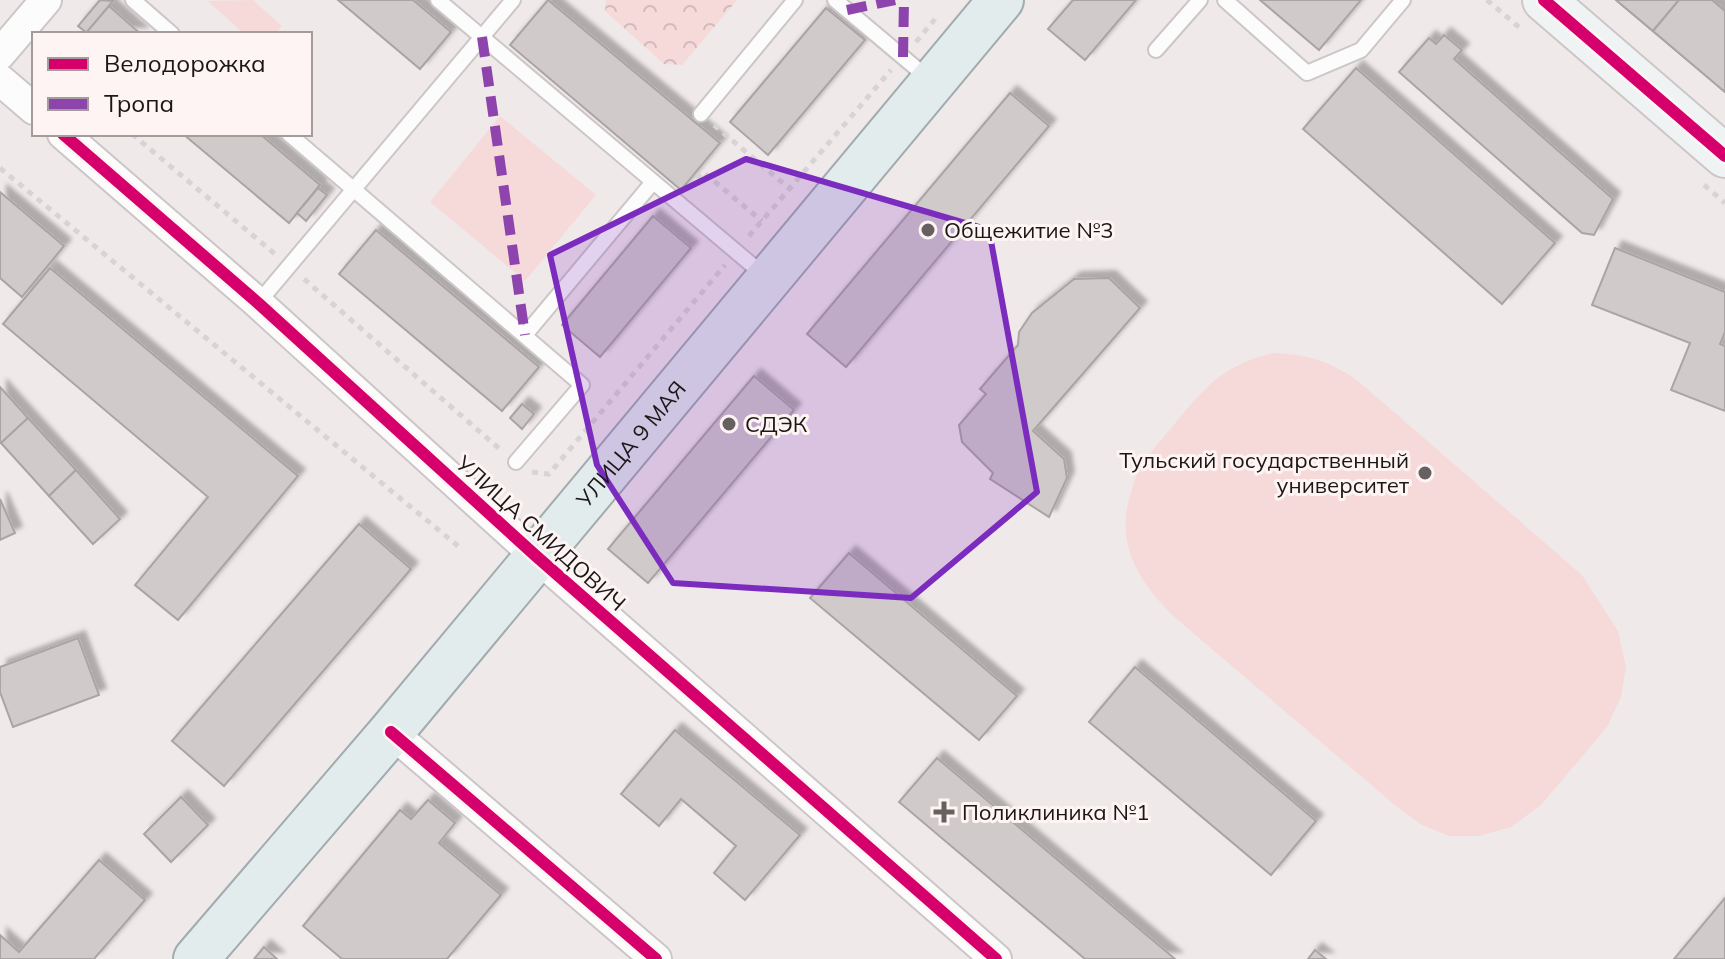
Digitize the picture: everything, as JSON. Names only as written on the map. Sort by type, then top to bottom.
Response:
[{"type":"main road","name":"УЛИЦА 9 МАЯ","points":[[196,959],[391,732],[1001,0]]},
{"type":"street","points":[[0,54],[46,0]]},
{"type":"street","points":[[1544,0],[1725,156]]},
{"type":"street","points":[[0,80],[32,107]]},
{"type":"street","name":"УЛИЦА СМИДОВИЧ","points":[[65,136],[258,303],[536,556],[996,959]]},
{"type":"street","points":[[391,732],[656,959]]},
{"type":"lane","points":[[133,0],[170,32]]},
{"type":"lane","points":[[438,0],[768,279]]},
{"type":"lane","points":[[258,303],[513,0]]},
{"type":"lane","points":[[701,114],[795,0]]},
{"type":"lane","points":[[835,0],[933,82]]},
{"type":"lane","points":[[1156,50],[1200,0]]},
{"type":"lane","points":[[1225,0],[1307,73],[1361,50],[1403,0]]},
{"type":"lane","points":[[291,136],[582,385],[516,462]]},
{"type":"lane","points":[[525,335],[653,182]]},
{"type":"path","points":[[701,114],[790,189]]},
{"type":"path","points":[[134,136],[516,462]]},
{"type":"path","points":[[0,168],[458,546]]},
{"type":"path","points":[[678,202],[703,172],[762,221]]},
{"type":"highlighted area","points":[[746,159],[989,230],[1037,492],[911,598],[673,583],[597,465],[550,255]]},
{"type":"green space","points":[[253,0],[282,26],[277,32],[242,32],[208,1]]},
{"type":"green space","points":[[606,0],[737,0],[682,65],[664,64],[605,11]]},
{"type":"green space","points":[[500,116],[596,195],[525,281],[430,202]]},
{"type":"green space","points":[[1273,353],[1317,360],[1357,380],[1582,575],[1618,631],[1626,667],[1621,697],[1607,727],[1541,805],[1511,827],[1479,836],[1449,836],[1422,825],[1179,621],[1153,594],[1134,564],[1126,531],[1126,512],[1140,468],[1215,380],[1240,364]]},
{"type":"building","points":[[100,0],[113,1],[88,32],[78,26]]},
{"type":"building","points":[[338,0],[413,0],[451,32],[420,69]]},
{"type":"building","points":[[548,0],[720,143],[681,190],[510,45]]},
{"type":"building","points":[[1073,0],[1136,0],[1085,60],[1048,29]]},
{"type":"building","points":[[1260,0],[1361,0],[1319,50]]},
{"type":"building","points":[[1616,0],[1712,0],[1725,11],[1725,92]]},
{"type":"building","points":[[1616,0],[1679,0],[1653,31]]},
{"type":"building","points":[[1679,0],[1712,0],[1725,11],[1725,92],[1653,31]]},
{"type":"building","points":[[109,6],[139,32],[87,32]]},
{"type":"building","points":[[826,8],[865,40],[768,155],[730,122]]},
{"type":"building","points":[[1444,35],[1462,50],[1454,59],[1613,199],[1594,235],[1582,233],[1399,72],[1429,38],[1436,44]]},
{"type":"building","points":[[1356,68],[1555,243],[1502,304],[1303,129]]},
{"type":"building","name":"Общежитие №3","points":[[1010,93],[1049,126],[846,367],[807,334]]},
{"type":"building","points":[[185,136],[262,136],[320,185],[289,223]]},
{"type":"building","points":[[318,188],[327,195],[306,221],[297,213]]},
{"type":"building","points":[[0,192],[64,246],[22,297],[0,278]]},
{"type":"building","points":[[653,216],[691,248],[600,357],[562,325]]},
{"type":"building","points":[[376,230],[539,367],[502,411],[339,274]]},
{"type":"building","points":[[1615,248],[1725,292],[1725,332],[1720,344],[1725,346],[1725,411],[1671,390],[1690,343],[1592,305]]},
{"type":"building","points":[[50,268],[298,476],[178,620],[135,585],[208,497],[3,324]]},
{"type":"building","points":[[1109,278],[1140,308],[1033,431],[1064,459],[1067,478],[1049,517],[990,479],[993,473],[962,442],[959,425],[986,394],[980,389],[1018,345],[1019,332],[1032,313],[1074,279]]},
{"type":"building","points":[[754,376],[794,410],[648,583],[608,549]]},
{"type":"building","points":[[0,387],[28,418],[1,443],[0,443]]},
{"type":"building","points":[[522,404],[534,414],[522,429],[510,418]]},
{"type":"building","points":[[28,418],[76,470],[49,496],[1,443]]},
{"type":"building","points":[[76,470],[120,519],[93,544],[49,496]]},
{"type":"building","points":[[0,499],[15,533],[0,540]]},
{"type":"building","points":[[359,524],[411,569],[224,786],[172,741]]},
{"type":"building","points":[[849,553],[1017,696],[979,740],[810,598]]},
{"type":"building","points":[[78,638],[99,695],[13,727],[0,692],[0,667]]},
{"type":"building","points":[[1135,667],[1316,821],[1271,875],[1089,722]]},
{"type":"building","points":[[675,730],[800,835],[745,900],[714,873],[736,846],[681,799],[659,826],[621,794]]},
{"type":"building","points":[[937,758],[1175,959],[1085,959],[899,802]]},
{"type":"building","points":[[181,797],[208,825],[171,862],[144,834]]},
{"type":"building","points":[[428,800],[455,823],[439,843],[501,895],[447,959],[342,959],[303,926],[400,810],[411,819]]},
{"type":"building","points":[[99,860],[145,900],[94,959],[0,959],[0,935],[19,952]]},
{"type":"building","points":[[1725,898],[1725,959],[1674,959]]},
{"type":"building","points":[[264,947],[277,959],[254,959]]},
{"type":"building","points":[[1315,950],[1326,959],[1308,959]]},
{"type":"marked path","points":[[847,10],[895,0]]},
{"type":"marked path","points":[[903,57],[904,0]]},
{"type":"marked path","points":[[482,37],[525,335]]},
{"type":"cycle path","points":[[1544,0],[1725,156]]},
{"type":"cycle path","points":[[65,136],[258,303],[536,556],[996,959]]},
{"type":"cycle path","points":[[391,732],[656,959]]},
{"type":"place","name":"Общежитие №3","points":[[928,230]]},
{"type":"place","name":"СДЭК","points":[[729,424]]},
{"type":"place","name":"Тульский государственный университет","points":[[1425,473]]},
{"type":"place","name":"Поликлиника №1","points":[[944,812]]}]
